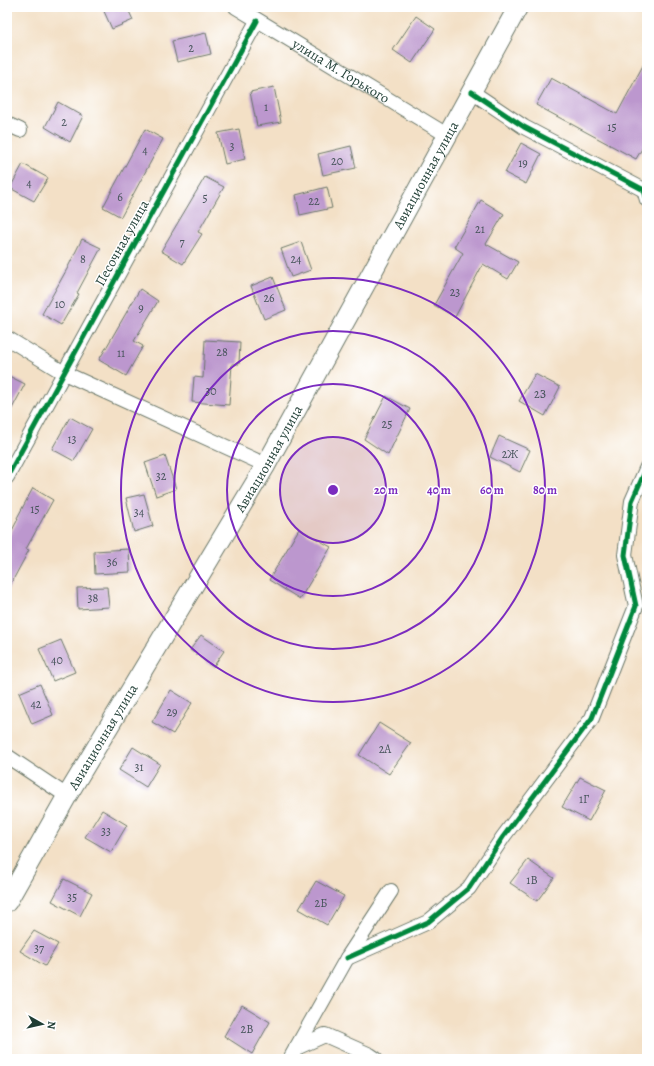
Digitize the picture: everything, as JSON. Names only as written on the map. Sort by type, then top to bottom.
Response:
[{"type":"main road","name":"Авиационная улица","points":[[7,902],[67,796],[266,465],[518,7]]},
{"type":"street","name":"улица М. Горького","points":[[236,7],[447,135]]},
{"type":"street","name":"Песочная улица","points":[[7,477],[257,21]]},
{"type":"street","points":[[472,92],[524,127],[644,190],[647,200]]},
{"type":"street","points":[[7,124],[20,130]]},
{"type":"street","points":[[7,338],[64,374],[266,465]]},
{"type":"street","points":[[348,958],[428,922],[470,888],[502,837],[592,718],[636,606],[624,555],[632,501],[647,467]]},
{"type":"street","points":[[7,756],[67,796]]},
{"type":"street","points":[[293,1054],[348,958],[391,891]]},
{"type":"street","points":[[293,1054],[325,1035],[376,1059]]},
{"type":"building","points":[[102,7],[127,7],[133,20],[112,29]]},
{"type":"building","points":[[416,16],[435,29],[412,63],[393,50]]},
{"type":"building","points":[[206,33],[211,54],[177,62],[172,41]]},
{"type":"building","points":[[647,58],[647,140],[636,159],[536,105],[551,78],[617,114]]},
{"type":"building","points":[[274,87],[281,122],[257,126],[250,92]]},
{"type":"building","points":[[58,102],[83,116],[70,142],[45,127]]},
{"type":"building","points":[[145,129],[163,139],[121,217],[103,207]]},
{"type":"building","points":[[239,129],[245,159],[225,164],[218,133]]},
{"type":"building","points":[[521,143],[541,154],[526,184],[505,173]]},
{"type":"building","points":[[351,146],[356,168],[323,175],[318,154]]},
{"type":"building","points":[[23,164],[48,178],[34,201],[10,188]]},
{"type":"building","points":[[205,177],[224,187],[198,232],[202,234],[183,264],[161,251]]},
{"type":"building","points":[[327,187],[332,208],[300,215],[296,195]]},
{"type":"building","points":[[481,200],[504,214],[486,244],[518,262],[508,279],[483,264],[455,317],[434,305],[463,253],[454,247]]},
{"type":"building","points":[[82,239],[101,248],[77,293],[79,294],[61,325],[42,314]]},
{"type":"building","points":[[301,242],[311,270],[291,277],[281,249]]},
{"type":"building","points":[[273,277],[286,310],[264,319],[251,286]]},
{"type":"building","points":[[140,289],[158,301],[134,341],[143,346],[126,376],[99,360]]},
{"type":"building","points":[[205,340],[240,342],[239,364],[232,364],[229,405],[192,402],[194,377],[203,378]]},
{"type":"building","points":[[535,374],[560,387],[545,416],[519,401]]},
{"type":"building","points":[[7,375],[25,384],[7,418]]},
{"type":"building","points":[[386,396],[410,409],[388,455],[364,439]]},
{"type":"building","points":[[70,417],[92,429],[74,461],[52,449]]},
{"type":"building","points":[[499,436],[530,450],[520,472],[490,457]]},
{"type":"building","points":[[165,456],[176,489],[156,496],[145,463]]},
{"type":"building","points":[[33,488],[53,500],[26,549],[29,550],[7,591],[7,540]]},
{"type":"building","points":[[144,494],[153,526],[134,532],[126,498]]},
{"type":"building","points":[[299,529],[331,547],[300,599],[269,580]]},
{"type":"building","points":[[129,549],[130,572],[95,574],[94,551]]},
{"type":"building","points":[[107,587],[109,607],[78,609],[77,588]]},
{"type":"building","points":[[201,635],[224,651],[213,667],[190,650]]},
{"type":"building","points":[[61,640],[75,672],[53,681],[39,649]]},
{"type":"building","points":[[40,684],[53,715],[32,724],[19,693]]},
{"type":"building","points":[[171,690],[192,703],[173,734],[152,722]]},
{"type":"building","points":[[379,723],[411,743],[389,774],[359,755]]},
{"type":"building","points":[[133,747],[160,764],[146,787],[119,770]]},
{"type":"building","points":[[580,777],[606,790],[589,821],[562,807]]},
{"type":"building","points":[[102,810],[127,825],[111,852],[85,837]]},
{"type":"building","points":[[528,860],[554,878],[537,901],[510,883]]},
{"type":"building","points":[[64,879],[92,893],[80,916],[52,901]]},
{"type":"building","points":[[316,881],[344,896],[327,925],[299,909]]},
{"type":"building","points":[[34,931],[58,944],[45,966],[20,951]]},
{"type":"building","points":[[242,1005],[270,1022],[252,1054],[224,1036]]},
{"type":"cycle path","points":[[7,477],[257,21]]},
{"type":"cycle path","points":[[472,92],[524,127],[644,190],[647,200]]},
{"type":"cycle path","points":[[347,958],[428,922],[469,888],[503,837],[592,718],[636,606],[625,555],[632,501],[647,467]]}]
